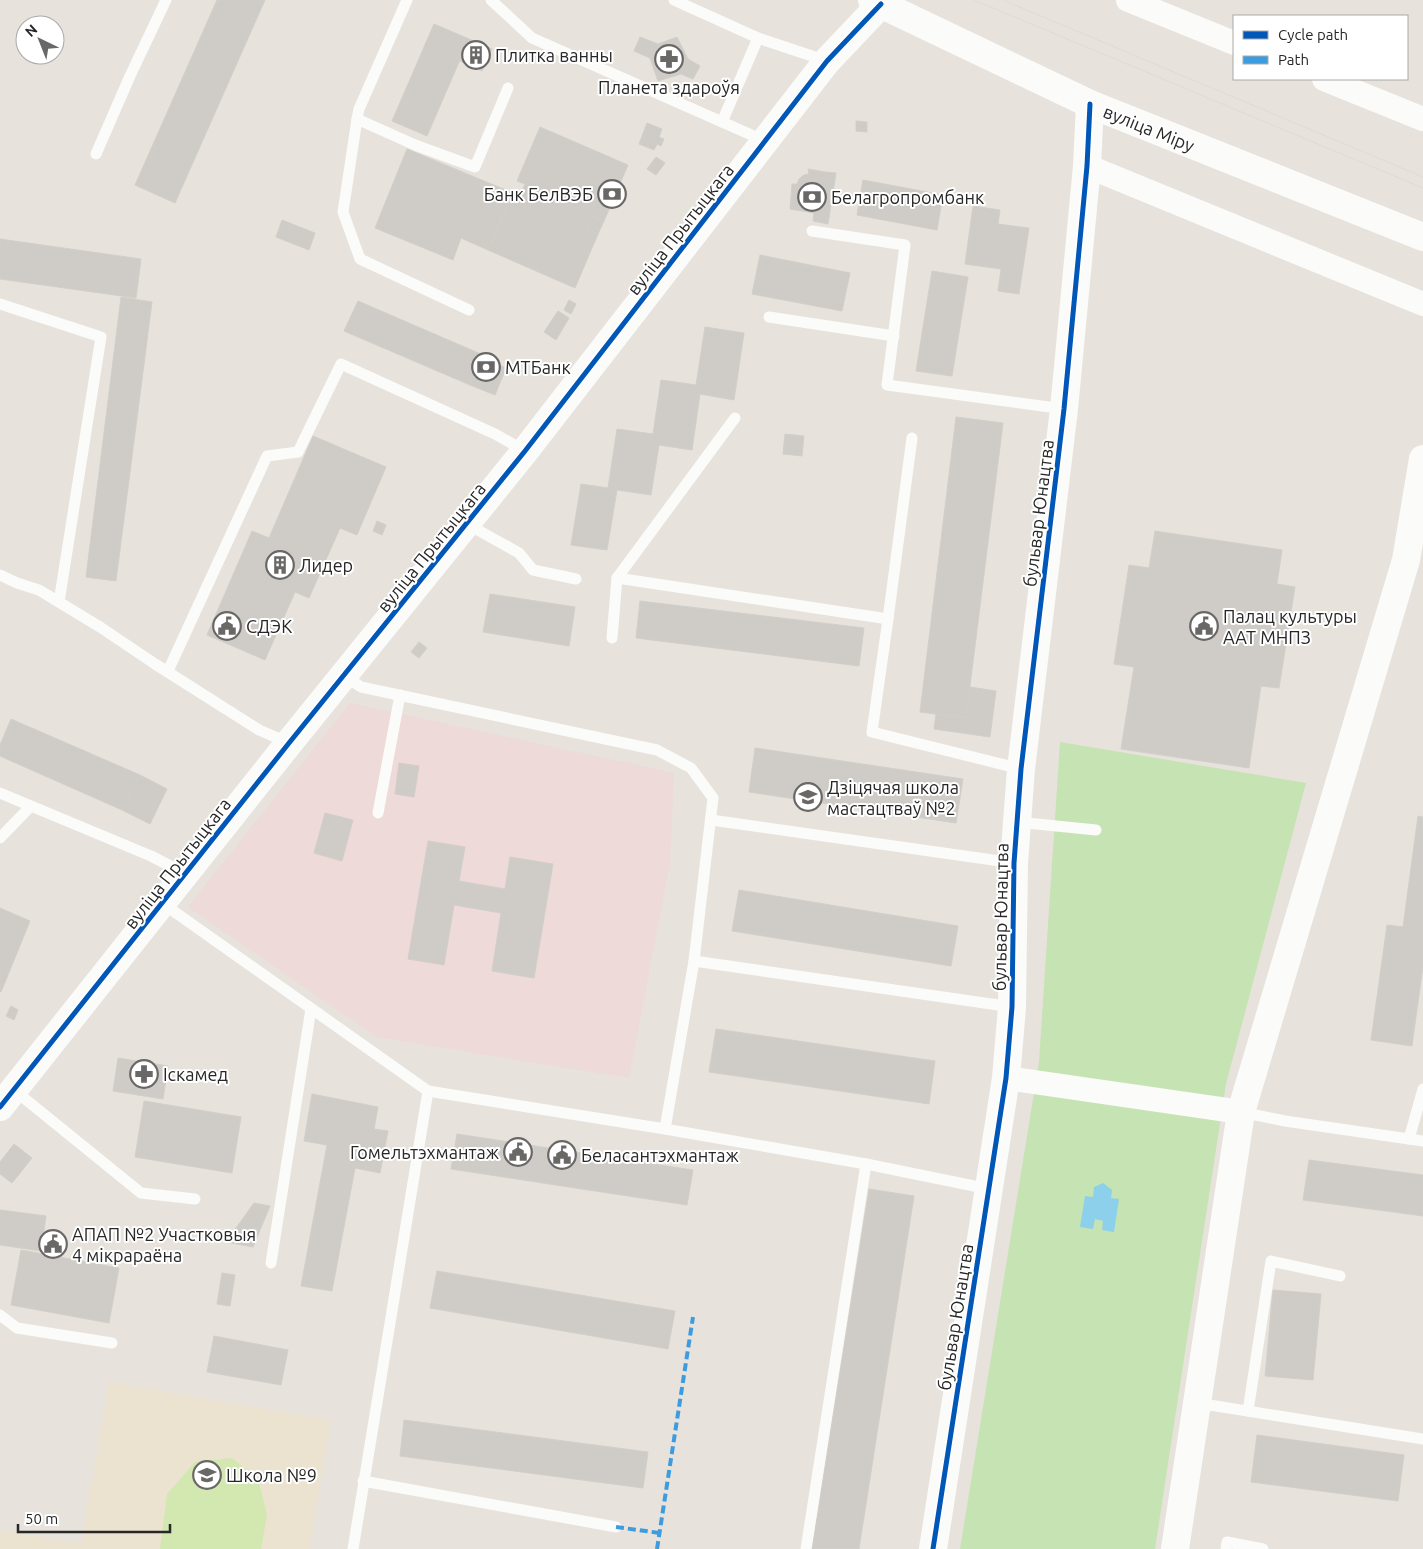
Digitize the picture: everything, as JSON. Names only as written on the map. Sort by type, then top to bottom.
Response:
[{"type":"street","points":[[1128,0],[1233,43]]},
{"type":"street","name":"вуліца Прытыцкага","points":[[7,1098],[289,743],[525,451],[827,61],[879,1]]},
{"type":"street","name":"вуліца Міру","points":[[879,1],[1090,104],[1423,237]]},
{"type":"street","points":[[1326,80],[1423,119]]},
{"type":"street","name":"бульвар Юнацтва","points":[[933,1549],[1006,1078],[1012,1007],[1014,862],[1021,770],[1064,409],[1087,166],[1090,104]]},
{"type":"street","points":[[1087,166],[1423,304]]},
{"type":"street","points":[[1175,1549],[1241,1112],[1410,561],[1423,459]]},
{"type":"street","points":[[1006,1078],[1241,1112]]},
{"type":"lane","points":[[96,154],[166,0]]},
{"type":"lane","points":[[407,0],[359,109],[343,212],[360,259],[469,310]]},
{"type":"lane","points":[[491,0],[532,38],[766,141]]},
{"type":"lane","points":[[674,0],[758,38],[827,61]]},
{"type":"lane","points":[[722,122],[758,38]]},
{"type":"lane","points":[[357,119],[415,145],[475,167],[508,88]]},
{"type":"lane","points":[[812,231],[905,245],[887,385],[1064,409]]},
{"type":"lane","points":[[0,304],[101,337],[59,602]]},
{"type":"lane","points":[[769,318],[894,336]]},
{"type":"lane","points":[[168,671],[267,456],[298,452],[341,364],[495,434],[525,451]]},
{"type":"lane","points":[[612,638],[618,578],[735,418]]},
{"type":"lane","points":[[912,438],[872,732],[1021,770]]},
{"type":"lane","points":[[467,524],[519,553],[532,570],[576,579]]},
{"type":"lane","points":[[0,575],[16,583],[39,590],[259,730],[289,743]]},
{"type":"lane","points":[[618,578],[888,619]]},
{"type":"lane","points":[[345,676],[361,687],[657,750],[691,768],[713,798],[694,961],[665,1129]]},
{"type":"lane","points":[[378,813],[400,695]]},
{"type":"lane","points":[[0,792],[151,856],[186,874]]},
{"type":"lane","points":[[0,838],[31,806]]},
{"type":"lane","points":[[711,820],[1014,862]]},
{"type":"lane","points":[[1017,822],[1096,830]]},
{"type":"lane","points":[[162,903],[428,1092],[665,1129],[866,1164],[989,1189]]},
{"type":"lane","points":[[694,961],[1012,1007]]},
{"type":"lane","points":[[271,1263],[311,1010]]},
{"type":"lane","points":[[1409,1139],[1423,1088]]},
{"type":"lane","points":[[352,1549],[428,1092]]},
{"type":"lane","points":[[7,1098],[142,1193],[195,1199]]},
{"type":"lane","points":[[1241,1112],[1285,1121],[1423,1141]]},
{"type":"lane","points":[[806,1549],[866,1164]]},
{"type":"lane","points":[[1248,1412],[1271,1261],[1340,1276]]},
{"type":"lane","points":[[0,1315],[17,1328],[112,1343]]},
{"type":"lane","points":[[1197,1403],[1423,1439]]},
{"type":"lane","points":[[363,1481],[616,1526]]},
{"type":"lane","points":[[1226,1549],[1227,1542],[1263,1549]]},
{"type":"shaded area","points":[[350,703],[674,773],[670,862],[629,1078],[377,1037],[188,907]]},
{"type":"shaded area","name":"Школа №9","points":[[109,1382],[331,1420],[309,1549],[0,1549],[0,1530],[81,1544]]},
{"type":"green space","points":[[1060,742],[1306,783],[1226,1084],[1155,1549],[960,1549],[1039,1062]]},
{"type":"green space","points":[[232,1458],[258,1479],[267,1515],[261,1549],[160,1549],[167,1494],[195,1462]]},
{"type":"water","points":[[1103,1183],[1112,1190],[1111,1198],[1119,1199],[1114,1232],[1102,1230],[1103,1221],[1095,1219],[1093,1229],[1080,1227],[1085,1196],[1093,1197],[1094,1187]]},
{"type":"building","points":[[217,0],[265,0],[175,203],[135,185]]},
{"type":"building","points":[[434,24],[469,39],[427,136],[392,121]]},
{"type":"building","name":"Планета здароўя","points":[[640,37],[658,44],[677,37],[688,59],[700,66],[693,79],[681,74],[658,81],[650,58],[634,51]]},
{"type":"building","name":"Плитка ванны","points":[[469,39],[492,49],[482,71],[460,61]]},
{"type":"building","points":[[856,121],[867,122],[867,132],[856,131]]},
{"type":"building","points":[[647,123],[662,129],[659,137],[664,139],[661,146],[657,144],[654,150],[639,144]]},
{"type":"building","points":[[540,127],[628,165],[604,221],[591,216],[586,229],[598,234],[575,288],[488,250],[513,193],[520,196],[525,184],[517,181]]},
{"type":"building","points":[[407,149],[513,193],[488,250],[461,238],[453,260],[375,228]]},
{"type":"building","points":[[656,157],[665,163],[656,175],[647,169]]},
{"type":"building","name":"Белагропромбанк","points":[[808,169],[836,173],[828,224],[813,221],[814,213],[790,209],[792,184],[797,184],[799,179],[809,174]]},
{"type":"building","points":[[863,180],[943,195],[937,230],[857,215]]},
{"type":"building","points":[[973,206],[1000,210],[998,224],[1029,228],[1019,294],[998,291],[1001,269],[965,264]]},
{"type":"building","points":[[591,216],[604,221],[598,234],[586,229]]},
{"type":"building","points":[[282,220],[315,233],[309,250],[276,237]]},
{"type":"building","points":[[0,239],[141,259],[136,298],[0,279]]},
{"type":"building","points":[[760,255],[850,273],[842,311],[752,294]]},
{"type":"building","points":[[932,271],[968,277],[952,376],[916,371]]},
{"type":"building","points":[[121,297],[152,302],[116,581],[86,577]]},
{"type":"building","points":[[569,300],[576,304],[571,314],[564,310]]},
{"type":"building","points":[[358,301],[483,355],[470,385],[344,331]]},
{"type":"building","points":[[558,311],[569,318],[556,340],[544,332]]},
{"type":"building","points":[[705,327],[744,333],[734,400],[700,394],[692,450],[659,445],[651,495],[617,490],[607,550],[571,545],[581,484],[608,488],[617,429],[653,434],[661,380],[696,385]]},
{"type":"building","points":[[481,357],[506,368],[495,395],[470,385]]},
{"type":"building","points":[[956,417],[1003,423],[966,718],[920,712]]},
{"type":"building","points":[[785,434],[804,436],[802,456],[783,454]]},
{"type":"building","name":"Лидер","points":[[313,436],[386,467],[357,535],[340,528],[309,598],[295,592],[265,660],[207,635],[252,531],[269,538]]},
{"type":"building","points":[[377,521],[386,525],[382,535],[373,531]]},
{"type":"building","name":"Палац культуры ААТ МНПЗ","points":[[1155,531],[1282,550],[1277,584],[1295,587],[1279,688],[1261,686],[1249,768],[1121,749],[1134,667],[1114,664],[1129,565],[1149,568]]},
{"type":"building","points":[[490,594],[575,607],[569,646],[483,632]]},
{"type":"building","points":[[640,601],[864,628],[859,666],[636,638]]},
{"type":"building","points":[[419,642],[427,648],[419,658],[411,652]]},
{"type":"building","points":[[970,687],[996,691],[990,737],[934,729],[936,714],[966,718]]},
{"type":"building","points":[[11,719],[140,775],[122,810],[0,756],[0,745]]},
{"type":"building","points":[[755,748],[963,779],[956,823],[749,792]]},
{"type":"building","points":[[399,763],[419,766],[414,797],[395,794]]},
{"type":"building","points":[[140,775],[167,789],[150,824],[122,810]]},
{"type":"building","points":[[325,813],[353,820],[342,861],[314,853]]},
{"type":"building","points":[[1418,816],[1423,817],[1423,966],[1412,1046],[1371,1040],[1387,925],[1403,927]]},
{"type":"building","points":[[428,841],[465,847],[459,881],[505,889],[510,857],[553,864],[534,978],[492,971],[501,913],[454,905],[444,965],[408,959]]},
{"type":"building","points":[[739,890],[958,926],[951,966],[732,931]]},
{"type":"building","points":[[0,908],[30,921],[1,992],[0,991]]},
{"type":"building","points":[[11,1006],[18,1010],[14,1020],[6,1016]]},
{"type":"building","points":[[716,1029],[935,1061],[929,1104],[709,1072]]},
{"type":"building","points":[[118,1058],[168,1066],[163,1099],[113,1091]]},
{"type":"building","points":[[312,1094],[378,1107],[374,1129],[388,1131],[380,1173],[355,1168],[332,1291],[301,1286],[327,1145],[304,1141]]},
{"type":"building","points":[[144,1101],[241,1117],[232,1173],[135,1157]]},
{"type":"building","points":[[457,1134],[693,1170],[687,1205],[451,1169]]},
{"type":"building","points":[[14,1144],[32,1158],[12,1183],[0,1174],[0,1162]]},
{"type":"building","points":[[1309,1160],[1423,1175],[1423,1216],[1303,1200]]},
{"type":"building","points":[[869,1189],[914,1196],[859,1549],[812,1549]]},
{"type":"building","points":[[254,1203],[270,1206],[253,1247],[226,1242]]},
{"type":"building","points":[[0,1210],[46,1216],[41,1251],[0,1245]]},
{"type":"building","points":[[21,1250],[119,1268],[109,1323],[11,1305]]},
{"type":"building","points":[[437,1271],[675,1311],[668,1349],[430,1308]]},
{"type":"building","points":[[222,1273],[235,1275],[230,1306],[217,1304]]},
{"type":"building","points":[[1273,1290],[1321,1294],[1313,1380],[1265,1376]]},
{"type":"building","points":[[214,1336],[288,1350],[281,1385],[207,1372]]},
{"type":"building","points":[[404,1420],[648,1452],[643,1488],[400,1456]]},
{"type":"building","points":[[1257,1435],[1404,1455],[1398,1501],[1251,1482]]},
{"type":"tram line","points":[[974,0],[1423,188]]},
{"type":"tram line","points":[[1003,0],[1423,177]]},
{"type":"marked path","points":[[657,1549],[693,1317]]},
{"type":"marked path","points":[[616,1527],[660,1533]]},
{"type":"cycle path","points":[[0,1107],[289,743],[525,451],[827,61],[881,4]]},
{"type":"cycle path","points":[[933,1549],[1006,1078],[1012,1007],[1014,863],[1021,769],[1064,409],[1087,166],[1090,104]]},
{"type":"place","name":"Плитка ванны","points":[[476,55]]},
{"type":"place","name":"Планета здароўя","points":[[669,59]]},
{"type":"place","name":"Банк БелВЭБ","points":[[612,194]]},
{"type":"place","name":"Белагропромбанк","points":[[812,197]]},
{"type":"place","name":"МТБанк","points":[[486,367]]},
{"type":"place","name":"Лидер","points":[[280,565]]},
{"type":"place","name":"СДЭК","points":[[227,626]]},
{"type":"place","name":"Палац культуры ААТ МНПЗ","points":[[1204,626]]},
{"type":"place","name":"Дзіцячая школа мастацтваў №2","points":[[808,797]]},
{"type":"place","name":"Іскамед","points":[[144,1074]]},
{"type":"place","name":"Гомельтэхмантаж","points":[[518,1152]]},
{"type":"place","name":"Беласантэхмантаж","points":[[562,1155]]},
{"type":"place","name":"АПАП №2 Участковыя 4 мікрараёна","points":[[53,1244]]},
{"type":"place","name":"Школа №9","points":[[207,1475]]}]
